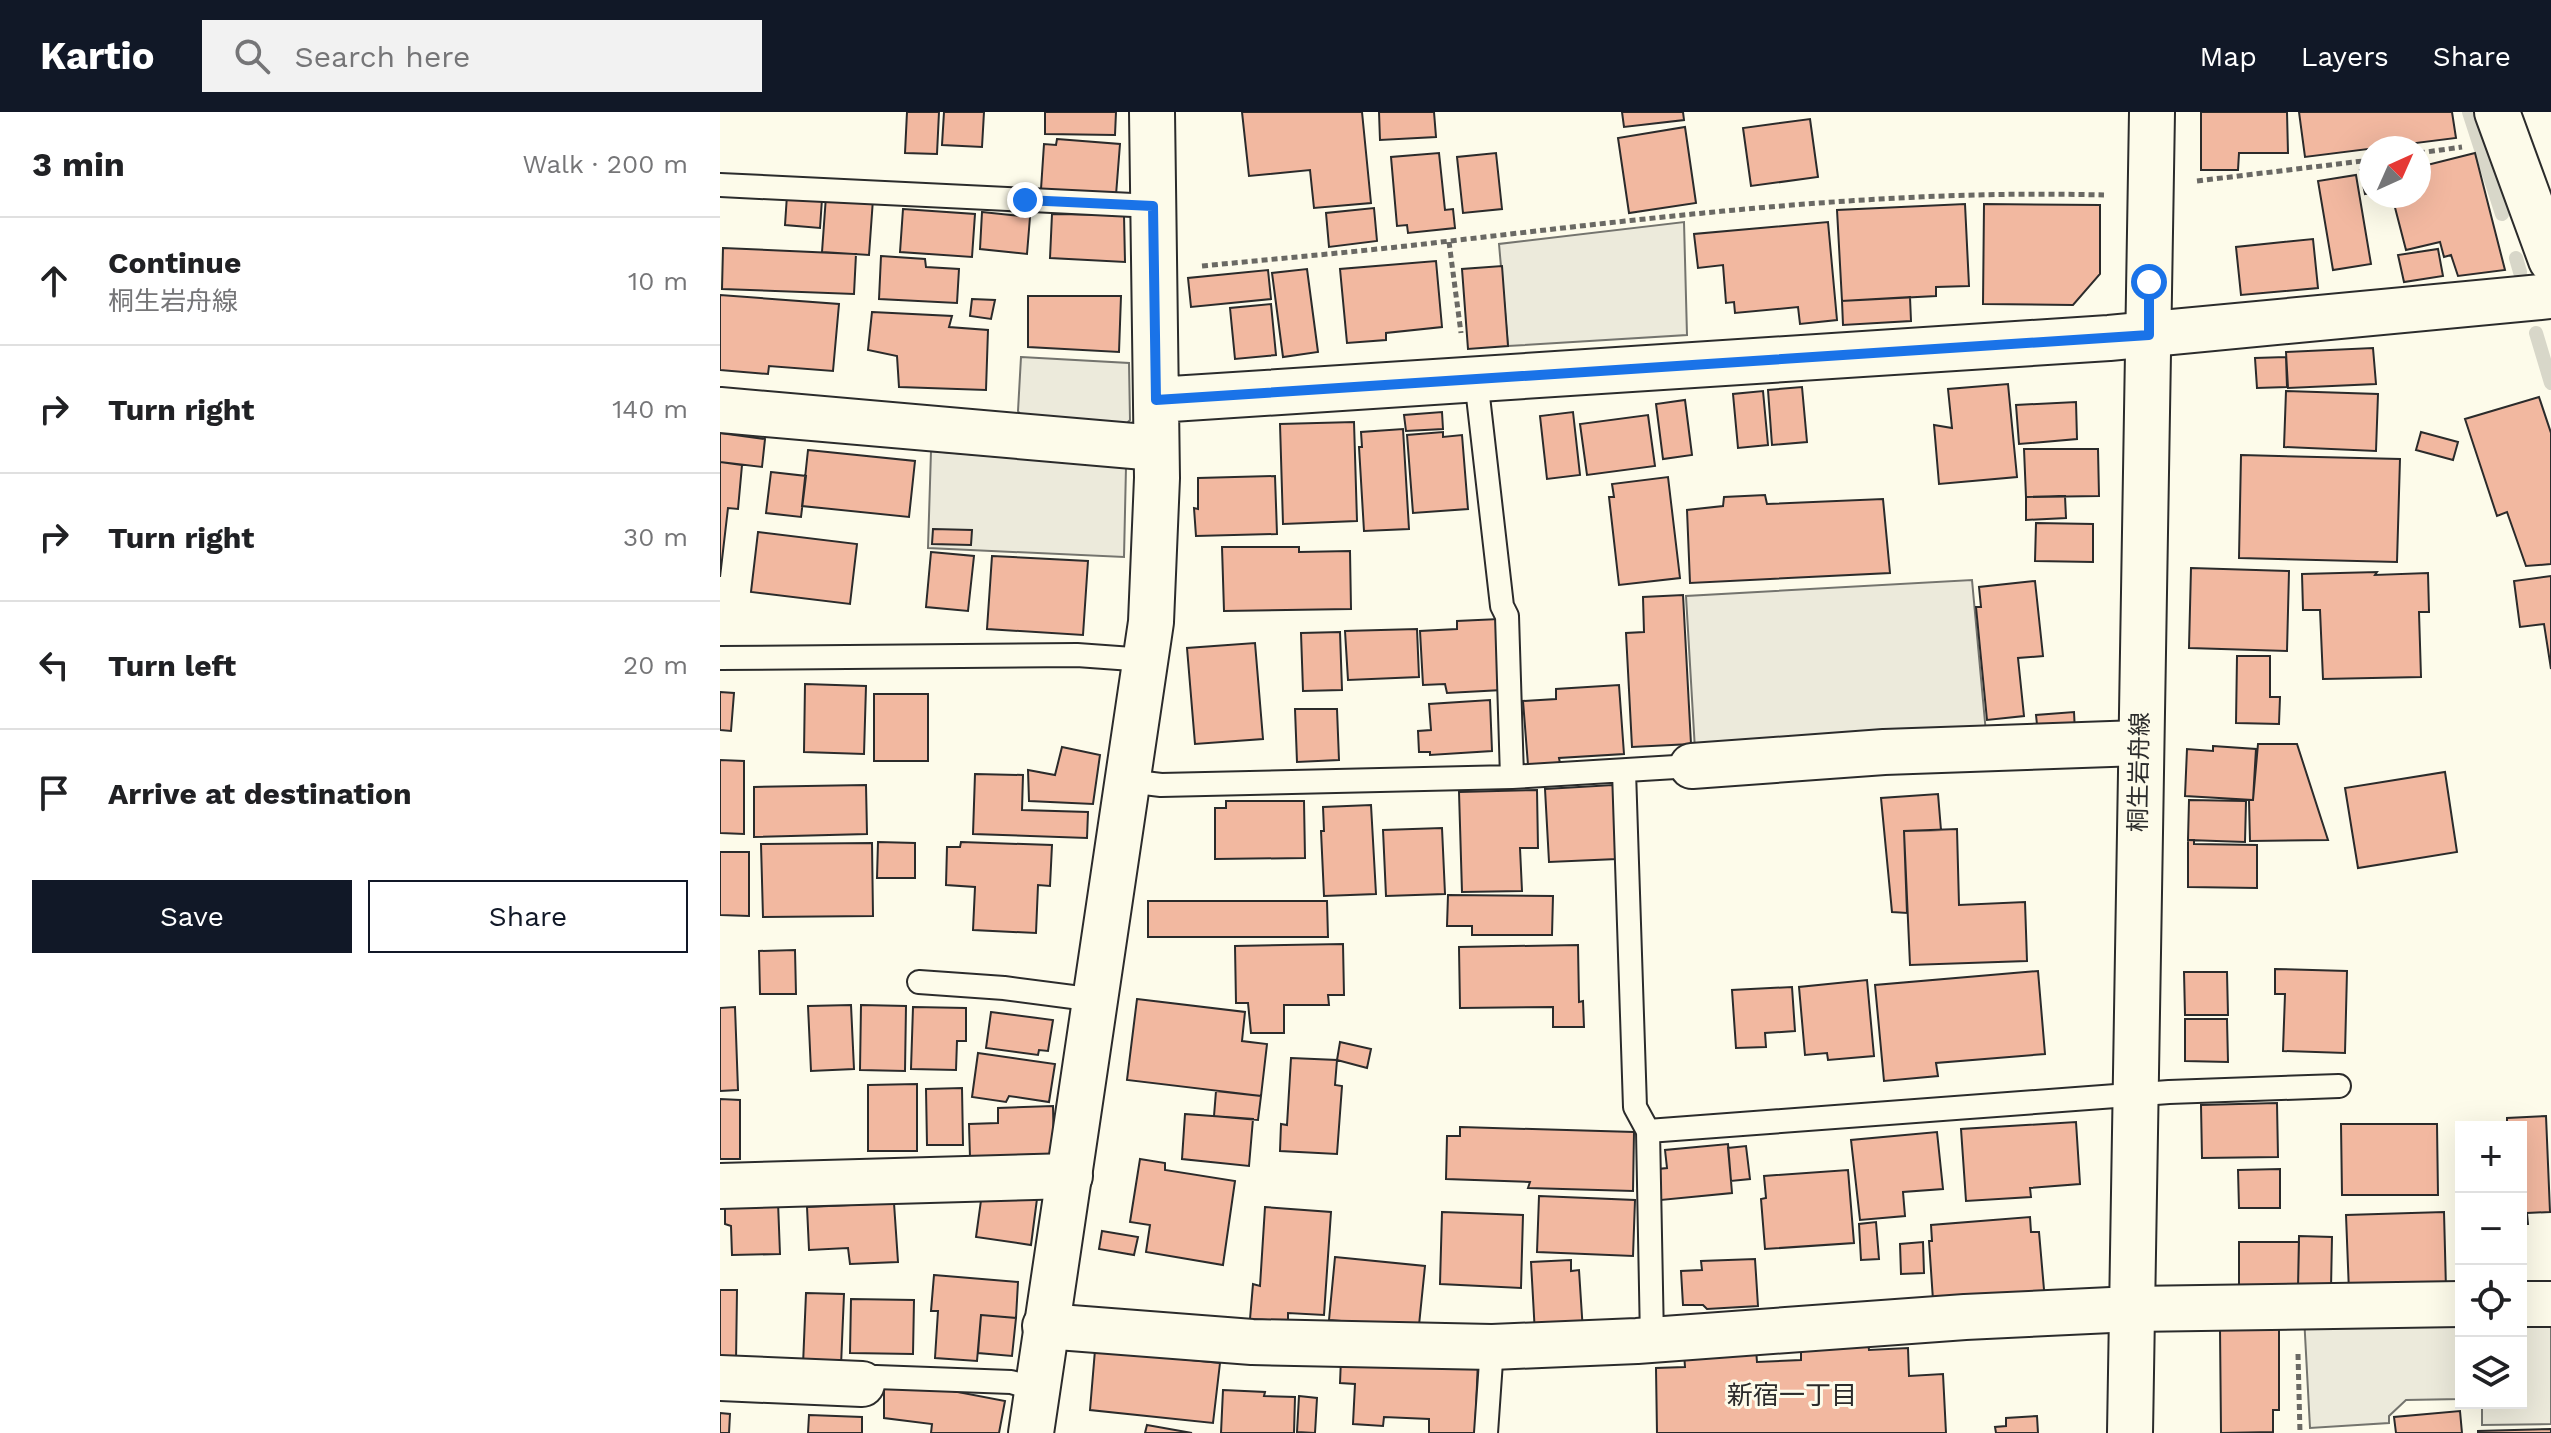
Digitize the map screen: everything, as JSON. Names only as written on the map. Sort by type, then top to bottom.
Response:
[{"type":"street","points":[[1031,1433],[1151,622],[1156,536],[1152,112]]},
{"type":"street","name":"桐生岩舟線","points":[[2130,1433],[2139,743],[2152,112]]},
{"type":"street","points":[[2484,129],[2551,260]]},
{"type":"street","points":[[1156,400],[2149,335],[2551,296]]},
{"type":"street","points":[[720,410],[1156,448]]},
{"type":"street","points":[[1692,766],[1884,752],[2139,743]]},
{"type":"street","points":[[720,1186],[1070,1176]]},
{"type":"street","points":[[1045,1326],[1252,1342],[1492,1347],[1652,1340],[1965,1317],[2132,1309],[2455,1304]]},
{"type":"street","points":[[2527,1304],[2551,1304]]},
{"type":"street","points":[[720,1378],[862,1384]]},
{"type":"lane","points":[[720,185],[1153,206]]},
{"type":"lane","points":[[1476,379],[1502,606],[1507,616],[1512,777]]},
{"type":"lane","points":[[720,658],[1077,655],[1146,660]]},
{"type":"lane","points":[[1128,781],[1161,785],[1512,777],[1692,766]]},
{"type":"lane","points":[[1624,771],[1635,1107],[1648,1131],[1652,1340]]},
{"type":"lane","points":[[919,982],[1004,988],[1096,1000]]},
{"type":"lane","points":[[1648,1131],[2169,1092],[2339,1086]]},
{"type":"lane","points":[[1486,1433],[1492,1347]]},
{"type":"lane","points":[[862,1384],[876,1377],[1011,1382],[1039,1390]]},
{"type":"path","points":[[2431,149],[2484,129]]},
{"type":"path","points":[[2184,183],[2359,161]]},
{"type":"path","points":[[1194,267],[1449,242],[1567,226],[1830,202],[2011,193],[2117,196]]},
{"type":"path","points":[[1449,242],[1461,334]]},
{"type":"path","points":[[2296,1305],[2300,1433]]},
{"type":"shaded area","points":[[1684,222],[1687,335],[1508,346],[1499,244]]},
{"type":"shaded area","points":[[1021,357],[1129,363],[1130,420],[1123,427],[1024,420],[1018,411]]},
{"type":"shaded area","points":[[931,451],[1126,467],[1124,557],[928,548]]},
{"type":"shaded area","points":[[1972,580],[1986,733],[1695,750],[1686,596]]},
{"type":"shaded area","points":[[2527,1315],[2551,1315],[2551,1424],[2482,1425],[2482,1409],[2527,1409]]},
{"type":"shaded area","points":[[2304,1316],[2455,1316],[2455,1399],[2406,1400],[2389,1416],[2389,1423],[2310,1428]]},
{"type":"building","points":[[907,112],[939,112],[937,154],[905,153]]},
{"type":"building","points":[[944,112],[984,112],[982,147],[942,145]]},
{"type":"building","points":[[1045,112],[1116,112],[1115,135],[1045,134]]},
{"type":"building","points":[[1242,112],[1362,112],[1371,203],[1314,208],[1310,170],[1249,176]]},
{"type":"building","points":[[1379,112],[1434,112],[1436,137],[1380,140]]},
{"type":"building","points":[[1622,112],[1683,112],[1684,120],[1624,127]]},
{"type":"building","points":[[2201,112],[2287,112],[2288,153],[2239,153],[2238,170],[2201,170]]},
{"type":"building","points":[[2299,112],[2452,112],[2456,138],[2431,141],[2431,136],[2359,136],[2359,150],[2305,157]]},
{"type":"building","points":[[1810,119],[1818,177],[1751,186],[1743,128]]},
{"type":"building","points":[[1685,127],[1696,203],[1629,213],[1618,138]]},
{"type":"building","points":[[1057,139],[1120,144],[1116,195],[1041,189],[1044,144],[1056,145]]},
{"type":"building","points":[[1439,153],[1445,210],[1453,209],[1455,228],[1408,233],[1407,225],[1397,226],[1391,157]]},
{"type":"building","points":[[1496,153],[1502,209],[1463,213],[1457,157]]},
{"type":"building","points":[[2475,153],[2505,270],[2458,276],[2451,255],[2444,257],[2440,242],[2406,250],[2395,208],[2431,208],[2431,164]]},
{"type":"building","points":[[2356,175],[2359,208],[2362,208],[2371,264],[2333,270],[2318,181]]},
{"type":"building","points":[[787,195],[822,199],[820,228],[785,225]]},
{"type":"building","points":[[826,196],[873,199],[869,255],[822,252]]},
{"type":"building","points":[[1965,204],[1969,286],[1936,287],[1936,296],[1842,301],[1837,210]]},
{"type":"building","points":[[1984,204],[2100,205],[2100,274],[2073,305],[1983,304]]},
{"type":"building","points":[[1374,208],[1377,241],[1329,247],[1326,213]]},
{"type":"building","points":[[903,209],[975,214],[972,257],[900,252]]},
{"type":"building","points":[[982,212],[1030,217],[1027,254],[980,249]]},
{"type":"building","points":[[1052,214],[1124,215],[1125,262],[1050,258]]},
{"type":"building","points":[[1828,222],[1837,320],[1800,324],[1798,307],[1735,313],[1734,302],[1726,303],[1723,265],[1698,268],[1694,234]]},
{"type":"building","points":[[2313,239],[2318,288],[2241,295],[2236,247]]},
{"type":"building","points":[[723,248],[856,254],[854,294],[722,289]]},
{"type":"building","points":[[2438,249],[2443,276],[2404,282],[2398,255]]},
{"type":"building","points":[[881,256],[925,259],[926,267],[959,269],[957,303],[879,299]]},
{"type":"building","points":[[1436,261],[1442,327],[1386,333],[1386,340],[1347,343],[1340,269]]},
{"type":"building","points":[[1502,266],[1508,346],[1468,349],[1462,269]]},
{"type":"building","points":[[1307,269],[1318,352],[1283,357],[1272,273]]},
{"type":"building","points":[[1268,270],[1271,299],[1191,307],[1188,278]]},
{"type":"building","points":[[720,295],[839,304],[833,371],[769,366],[768,374],[720,370]]},
{"type":"building","points":[[1028,296],[1121,296],[1119,352],[1028,347]]},
{"type":"building","points":[[1910,297],[1911,321],[1843,325],[1842,301]]},
{"type":"building","points":[[972,299],[995,300],[991,319],[970,316]]},
{"type":"building","points":[[1271,304],[1276,355],[1235,359],[1230,308]]},
{"type":"building","points":[[872,312],[952,316],[949,327],[988,330],[986,390],[899,387],[897,356],[868,350]]},
{"type":"building","points":[[2373,348],[2376,384],[2288,388],[2286,352]]},
{"type":"building","points":[[2286,357],[2287,387],[2257,388],[2255,358]]},
{"type":"building","points":[[2008,384],[2017,477],[1939,484],[1934,425],[1952,428],[1948,389]]},
{"type":"building","points":[[1802,387],[1807,442],[1772,445],[1768,390]]},
{"type":"building","points":[[1763,391],[1768,445],[1738,448],[1733,394]]},
{"type":"building","points":[[2286,391],[2378,394],[2376,451],[2284,447]]},
{"type":"building","points":[[2539,397],[2551,433],[2551,564],[2526,566],[2507,512],[2497,516],[2465,419]]},
{"type":"building","points":[[1685,400],[1692,455],[1663,459],[1656,404]]},
{"type":"building","points":[[2076,402],[2077,439],[2019,444],[2016,405]]},
{"type":"building","points":[[1442,412],[1443,429],[1406,431],[1404,415]]},
{"type":"building","points":[[1573,412],[1580,475],[1547,479],[1540,416]]},
{"type":"building","points":[[1648,415],[1655,466],[1587,475],[1580,424]]},
{"type":"building","points":[[1354,422],[1357,521],[1283,524],[1280,424]]},
{"type":"building","points":[[1403,429],[1409,529],[1364,531],[1359,447],[1362,447],[1361,432]]},
{"type":"building","points":[[1443,432],[1443,437],[1462,435],[1468,509],[1413,513],[1407,435]]},
{"type":"building","points":[[2421,432],[2458,442],[2453,460],[2416,450]]},
{"type":"building","points":[[720,433],[765,439],[762,467],[720,462]]},
{"type":"building","points":[[2024,449],[2098,449],[2099,496],[2026,497]]},
{"type":"building","points":[[808,450],[915,461],[909,517],[802,506]]},
{"type":"building","points":[[2241,455],[2400,459],[2397,562],[2239,558]]},
{"type":"building","points":[[720,462],[742,465],[738,509],[728,508],[720,577]]},
{"type":"building","points":[[771,472],[806,476],[801,517],[766,513]]},
{"type":"building","points":[[1275,476],[1277,534],[1196,536],[1194,508],[1198,509],[1198,478]]},
{"type":"building","points":[[1668,477],[1680,578],[1619,585],[1609,497],[1614,497],[1612,484]]},
{"type":"building","points":[[1765,495],[1767,504],[1883,499],[1890,573],[1690,583],[1687,510],[1723,506],[1724,497]]},
{"type":"building","points":[[2065,496],[2066,518],[2026,520],[2026,497]]},
{"type":"building","points":[[2036,523],[2093,524],[2093,562],[2035,561]]},
{"type":"building","points":[[933,529],[972,530],[971,545],[932,544]]},
{"type":"building","points":[[758,532],[857,544],[850,604],[751,592]]},
{"type":"building","points":[[1222,547],[1299,547],[1299,552],[1350,551],[1351,609],[1224,611]]},
{"type":"building","points":[[931,552],[974,556],[968,611],[926,607]]},
{"type":"building","points":[[992,556],[1088,561],[1083,635],[987,629]]},
{"type":"building","points":[[2191,568],[2289,571],[2287,651],[2189,648]]},
{"type":"building","points":[[2377,572],[2375,575],[2428,573],[2429,612],[2419,612],[2421,677],[2323,679],[2320,610],[2303,610],[2302,574]]},
{"type":"building","points":[[2551,576],[2551,669],[2544,624],[2520,627],[2514,581]]},
{"type":"building","points":[[2035,581],[2043,656],[2018,658],[2024,716],[1987,720],[1976,607],[1981,607],[1979,587]]},
{"type":"building","points":[[1683,595],[1691,744],[1632,747],[1626,633],[1644,632],[1643,597]]},
{"type":"building","points":[[1499,619],[1502,690],[1447,693],[1445,684],[1423,685],[1420,631],[1457,629],[1457,621]]},
{"type":"building","points":[[1417,629],[1419,677],[1348,680],[1345,631]]},
{"type":"building","points":[[1340,632],[1342,690],[1303,691],[1301,633]]},
{"type":"building","points":[[1255,643],[1263,739],[1195,744],[1187,648]]},
{"type":"building","points":[[2237,656],[2270,656],[2270,697],[2280,697],[2279,724],[2236,723]]},
{"type":"building","points":[[805,684],[866,686],[864,754],[804,752]]},
{"type":"building","points":[[1619,685],[1624,754],[1559,758],[1560,763],[1528,765],[1523,701],[1556,699],[1556,689]]},
{"type":"building","points":[[720,692],[734,693],[731,731],[720,730]]},
{"type":"building","points":[[874,694],[928,694],[928,761],[874,761]]},
{"type":"building","points":[[1490,700],[1492,751],[1430,755],[1430,752],[1419,752],[1418,731],[1431,730],[1429,704]]},
{"type":"building","points":[[1295,709],[1337,709],[1339,760],[1297,762]]},
{"type":"building","points":[[2074,712],[2075,732],[2038,734],[2036,715]]},
{"type":"building","points":[[2258,744],[2297,744],[2328,840],[2250,841],[2249,800],[2253,800]]},
{"type":"building","points":[[2213,746],[2256,749],[2253,800],[2185,796],[2187,749],[2213,751]]},
{"type":"building","points":[[1062,747],[1100,755],[1093,804],[1029,801],[1028,770],[1055,775]]},
{"type":"building","points":[[720,760],[744,761],[744,834],[720,833]]},
{"type":"building","points":[[2445,772],[2457,852],[2358,868],[2345,788]]},
{"type":"building","points":[[975,774],[1023,775],[1022,810],[1088,812],[1087,838],[973,834]]},
{"type":"building","points":[[866,785],[867,834],[754,837],[754,787]]},
{"type":"building","points":[[1613,785],[1617,859],[1549,862],[1545,789]]},
{"type":"building","points":[[1537,790],[1538,848],[1520,848],[1522,891],[1462,892],[1459,792]]},
{"type":"building","points":[[1938,794],[1941,830],[1904,831],[1907,913],[1892,912],[1881,798]]},
{"type":"building","points":[[2189,800],[2246,801],[2245,842],[2188,840]]},
{"type":"building","points":[[1226,801],[1304,801],[1305,858],[1215,859],[1215,808],[1226,808]]},
{"type":"building","points":[[1371,805],[1376,894],[1324,896],[1323,807]]},
{"type":"building","points":[[1442,828],[1445,894],[1386,896],[1383,830]]},
{"type":"building","points":[[1957,829],[1959,905],[2025,902],[2027,961],[1910,965],[1904,831]]},
{"type":"building","points":[[2188,840],[2194,840],[2194,844],[2257,845],[2257,888],[2188,887]]},
{"type":"building","points":[[878,842],[915,843],[915,878],[877,878]]},
{"type":"building","points":[[961,842],[1052,845],[1050,886],[1038,885],[1036,933],[973,930],[975,887],[946,885],[947,847],[960,847]]},
{"type":"building","points":[[872,843],[873,916],[763,917],[761,844]]},
{"type":"building","points":[[720,852],[749,852],[749,916],[720,915]]},
{"type":"building","points":[[1448,895],[1553,896],[1552,935],[1472,935],[1472,926],[1447,926]]},
{"type":"building","points":[[1148,901],[1327,901],[1328,937],[1148,937]]},
{"type":"building","points":[[1343,944],[1344,995],[1328,995],[1329,1005],[1284,1005],[1284,1033],[1251,1033],[1248,1003],[1236,1003],[1235,946]]},
{"type":"building","points":[[1578,945],[1579,1002],[1583,1001],[1584,1027],[1553,1027],[1553,1007],[1460,1008],[1459,947]]},
{"type":"building","points":[[795,950],[796,994],[760,994],[759,951]]},
{"type":"building","points":[[2275,969],[2347,971],[2345,1053],[2283,1051],[2285,994],[2275,994]]},
{"type":"building","points":[[2038,971],[2045,1054],[1936,1063],[1938,1076],[1884,1081],[1875,985]]},
{"type":"building","points":[[2184,972],[2227,972],[2228,1015],[2185,1015]]},
{"type":"building","points":[[1867,980],[1874,1056],[1828,1060],[1827,1053],[1805,1055],[1799,987]]},
{"type":"building","points":[[1792,987],[1795,1031],[1765,1033],[1766,1047],[1736,1048],[1732,990]]},
{"type":"building","points":[[1137,999],[1245,1012],[1242,1041],[1267,1044],[1261,1096],[1127,1080]]},
{"type":"building","points":[[851,1005],[854,1069],[811,1071],[808,1006]]},
{"type":"building","points":[[861,1005],[906,1006],[905,1071],[860,1070]]},
{"type":"building","points":[[735,1007],[738,1090],[720,1091],[720,1008]]},
{"type":"building","points":[[913,1007],[966,1008],[966,1041],[957,1041],[956,1070],[911,1069]]},
{"type":"building","points":[[991,1012],[1053,1020],[1048,1051],[1039,1050],[1038,1055],[986,1048]]},
{"type":"building","points":[[2185,1019],[2227,1019],[2228,1062],[2185,1061]]},
{"type":"building","points":[[1340,1042],[1371,1049],[1367,1068],[1337,1060]]},
{"type":"building","points":[[978,1053],[1055,1064],[1049,1102],[1009,1096],[1006,1102],[972,1097]]},
{"type":"building","points":[[1291,1058],[1337,1060],[1335,1085],[1342,1086],[1337,1154],[1280,1151],[1281,1124],[1287,1125]]},
{"type":"building","points":[[917,1084],[917,1151],[868,1151],[868,1085]]},
{"type":"building","points":[[962,1088],[963,1145],[927,1145],[926,1089]]},
{"type":"building","points":[[1216,1091],[1261,1096],[1258,1120],[1214,1116]]},
{"type":"building","points":[[720,1099],[740,1100],[740,1159],[720,1159]]},
{"type":"building","points":[[2277,1103],[2278,1157],[2202,1158],[2201,1105]]},
{"type":"building","points":[[1053,1106],[1054,1154],[970,1157],[969,1124],[998,1123],[998,1108]]},
{"type":"building","points":[[1185,1114],[1253,1119],[1249,1166],[1182,1159]]},
{"type":"building","points":[[2546,1116],[2550,1212],[2527,1213],[2527,1121],[2507,1121],[2507,1118]]},
{"type":"building","points":[[2076,1122],[2080,1184],[2030,1188],[2031,1197],[1966,1201],[1961,1129]]},
{"type":"building","points":[[2341,1124],[2437,1124],[2438,1195],[2342,1195]]},
{"type":"building","points":[[1460,1127],[1634,1132],[1633,1191],[1528,1188],[1530,1182],[1446,1179],[1447,1136],[1460,1136]]},
{"type":"building","points":[[1937,1132],[1943,1189],[1903,1192],[1905,1216],[1860,1220],[1851,1140]]},
{"type":"building","points":[[1728,1144],[1732,1193],[1661,1200],[1658,1169],[1667,1168],[1665,1150]]},
{"type":"building","points":[[1746,1146],[1750,1179],[1731,1181],[1728,1148]]},
{"type":"building","points":[[1140,1159],[1165,1163],[1165,1170],[1235,1181],[1223,1265],[1146,1252],[1150,1225],[1130,1222]]},
{"type":"building","points":[[2280,1169],[2280,1208],[2239,1208],[2238,1170]]},
{"type":"building","points":[[1848,1170],[1854,1243],[1765,1249],[1761,1199],[1766,1198],[1764,1176]]},
{"type":"building","points":[[982,1193],[1037,1199],[1031,1245],[976,1237]]},
{"type":"building","points":[[1539,1196],[1635,1200],[1633,1256],[1537,1252]]},
{"type":"building","points":[[778,1202],[780,1254],[732,1255],[731,1226],[725,1224],[725,1204]]},
{"type":"building","points":[[894,1203],[898,1262],[850,1264],[848,1248],[809,1250],[807,1207]]},
{"type":"building","points":[[1265,1207],[1331,1212],[1324,1315],[1288,1313],[1288,1321],[1250,1319],[1253,1284],[1260,1286]]},
{"type":"building","points":[[1442,1212],[1523,1215],[1521,1288],[1440,1284]]},
{"type":"building","points":[[2444,1212],[2446,1289],[2349,1292],[2346,1215]]},
{"type":"building","points":[[2030,1217],[2031,1232],[2039,1232],[2045,1301],[1933,1300],[1929,1241],[1932,1241],[1931,1225]]},
{"type":"building","points":[[1876,1222],[1879,1259],[1861,1260],[1859,1224]]},
{"type":"building","points":[[1102,1231],[1138,1237],[1134,1255],[1099,1249]]},
{"type":"building","points":[[2299,1236],[2332,1237],[2331,1289],[2298,1288]]},
{"type":"building","points":[[1923,1242],[1924,1273],[1901,1274],[1900,1244]]},
{"type":"building","points":[[2239,1242],[2299,1242],[2298,1288],[2239,1288]]},
{"type":"building","points":[[1335,1257],[1425,1266],[1418,1335],[1378,1324],[1329,1320]]},
{"type":"building","points":[[1755,1259],[1758,1306],[1707,1309],[1703,1305],[1683,1305],[1681,1271],[1702,1270],[1701,1261]]},
{"type":"building","points":[[1571,1260],[1571,1271],[1579,1270],[1583,1332],[1535,1334],[1531,1262]]},
{"type":"building","points":[[934,1275],[1018,1282],[1016,1318],[981,1315],[977,1361],[935,1358],[938,1311],[931,1311]]},
{"type":"building","points":[[720,1290],[737,1290],[736,1362],[720,1362]]},
{"type":"building","points":[[806,1293],[844,1294],[841,1366],[803,1365]]},
{"type":"building","points":[[851,1299],[914,1300],[913,1354],[850,1353]]},
{"type":"building","points":[[981,1315],[1016,1318],[1012,1356],[978,1353]]},
{"type":"building","points":[[2279,1328],[2279,1410],[2273,1410],[2273,1432],[2221,1433],[2220,1329]]},
{"type":"building","points":[[1868,1342],[1869,1350],[1908,1348],[1909,1376],[1943,1374],[1946,1433],[1657,1433],[1656,1368],[1685,1367],[1684,1353],[1756,1349],[1757,1362],[1801,1360],[1801,1345]]},
{"type":"building","points":[[1095,1350],[1220,1363],[1213,1423],[1090,1410]]},
{"type":"building","points":[[1341,1358],[1478,1360],[1475,1433],[1429,1433],[1429,1419],[1384,1417],[1383,1426],[1353,1424],[1355,1384],[1340,1383]]},
{"type":"building","points":[[884,1385],[937,1388],[1005,1401],[999,1433],[931,1433],[932,1424],[884,1418]]},
{"type":"building","points":[[1223,1390],[1295,1397],[1294,1433],[1221,1433]]},
{"type":"building","points":[[1299,1396],[1317,1398],[1315,1433],[1297,1432]]},
{"type":"building","points":[[2460,1411],[2462,1433],[2396,1433],[2394,1417]]},
{"type":"building","points":[[720,1413],[730,1414],[729,1433],[720,1433]]},
{"type":"building","points":[[809,1415],[862,1417],[862,1433],[808,1433]]},
{"type":"building","points":[[2037,1416],[2038,1433],[1996,1433],[1995,1427],[2006,1426],[2006,1418]]},
{"type":"building","points":[[1147,1425],[1192,1433],[1145,1433]]},
{"type":"building","points":[[2551,1429],[2551,1433],[2478,1433],[2478,1431]]},
{"type":"waterway","points":[[2469,112],[2502,214]]},
{"type":"waterway","points":[[2516,258],[2520,272]]},
{"type":"waterway","points":[[2536,333],[2551,383]]},
{"type":"district","name":"新宿一丁目","points":[[1792,1395]]},
{"type":"route","points":[[1025,200],[1153,206],[1156,400],[2149,335],[2149,282]]}]
